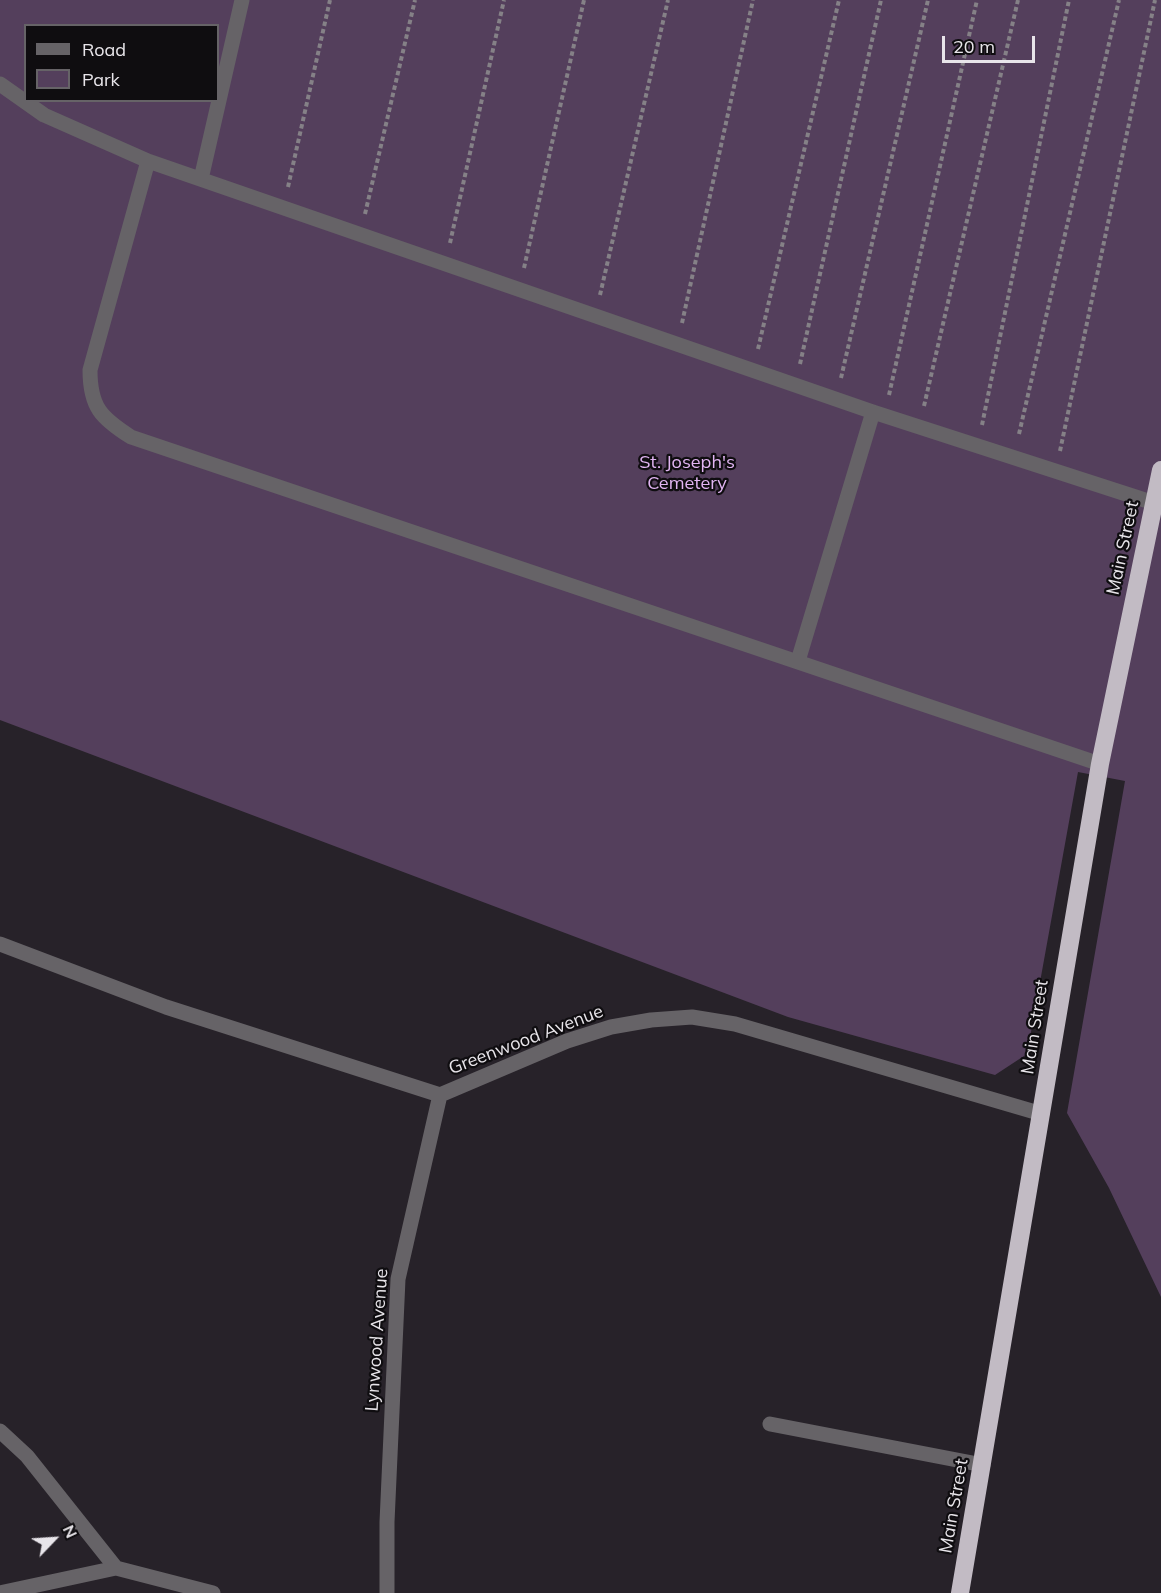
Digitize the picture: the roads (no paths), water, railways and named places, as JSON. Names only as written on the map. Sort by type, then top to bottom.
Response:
[{"type":"highway","name":"Main Street","points":[[960,1593],[1100,764],[1161,470]]},
{"type":"street","points":[[219,100],[242,0]]},
{"type":"street","points":[[0,84],[24,101]]},
{"type":"street","points":[[26,102],[44,115],[148,161],[879,414],[1154,503]]},
{"type":"street","points":[[201,179],[219,102]]},
{"type":"street","points":[[148,161],[90,370],[90,392],[99,411],[113,425],[131,436],[1100,764]]},
{"type":"street","points":[[798,661],[879,414]]},
{"type":"street","name":"Greenwood Avenue","points":[[0,944],[166,1007],[440,1095],[567,1041],[610,1027],[651,1020],[692,1017],[735,1024],[1042,1114]]},
{"type":"street","name":"Lynwood Avenue","points":[[387,1593],[387,1522],[398,1279],[440,1095]]},
{"type":"street","points":[[770,1424],[982,1464]]},
{"type":"street","points":[[0,1431],[27,1456],[116,1568]]},
{"type":"street","points":[[0,1593],[116,1568],[213,1593]]},
{"type":"park label","name":"St. Joseph's Cemetery","points":[[687,473]]}]
